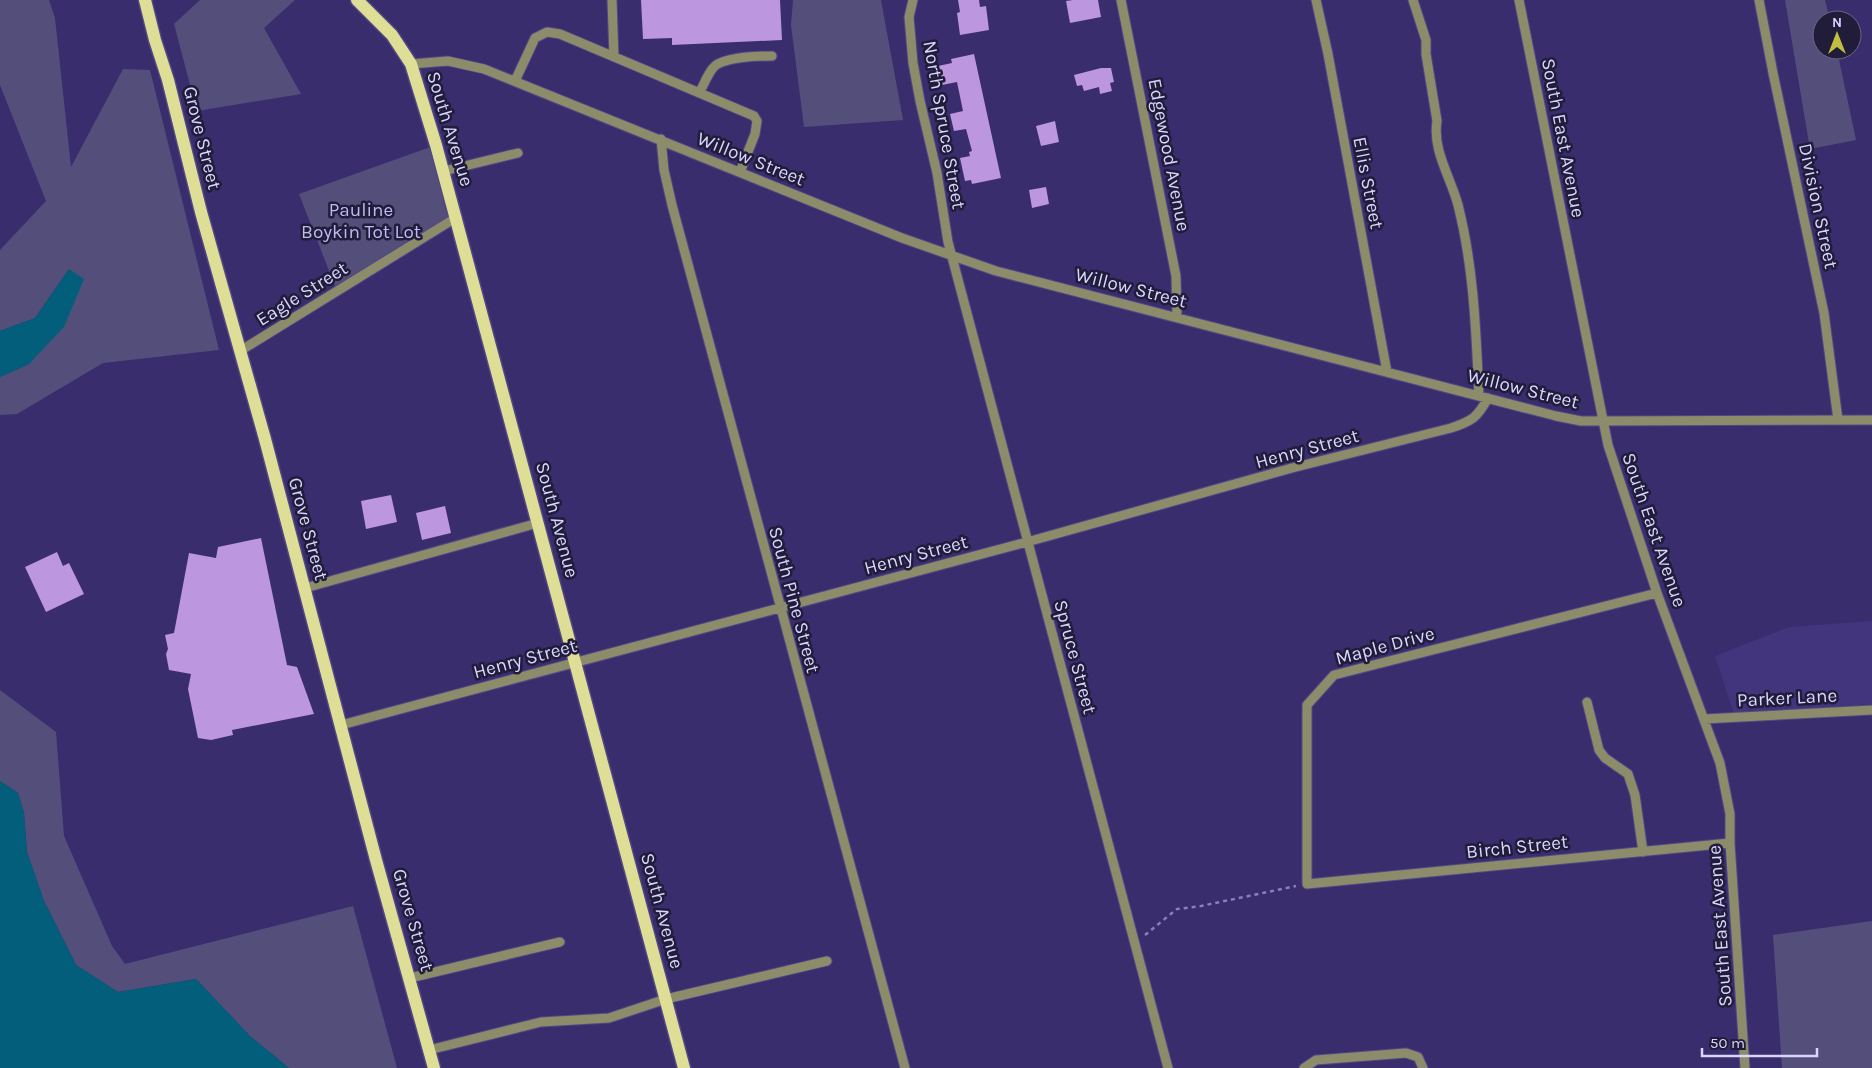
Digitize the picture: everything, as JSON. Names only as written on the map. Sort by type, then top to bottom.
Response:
[{"type":"main road","name":"Grove Street","points":[[145,0],[376,860],[434,1068]]},
{"type":"main road","name":"South Avenue","points":[[357,0],[392,34],[411,64],[444,171],[684,1068]]},
{"type":"street","points":[[612,0],[614,57]]},
{"type":"street","name":"North Spruce Street","points":[[913,0],[909,17],[913,63],[937,172],[951,255]]},
{"type":"street","name":"Edgewood Avenue","points":[[1121,0],[1176,276],[1177,316]]},
{"type":"street","name":"Ellis Street","points":[[1316,0],[1330,64],[1388,372]]},
{"type":"street","points":[[1414,0],[1426,40],[1426,54],[1437,121],[1438,146],[1458,206],[1474,294],[1483,397]]},
{"type":"street","name":"South East Avenue","points":[[1518,0],[1608,445],[1657,593],[1720,763],[1730,814],[1730,843],[1746,1068]]},
{"type":"street","name":"Division Street","points":[[1759,0],[1824,313],[1838,420]]},
{"type":"street","points":[[515,81],[535,38],[547,32],[560,34],[754,116],[757,121],[755,134],[740,172]]},
{"type":"street","points":[[699,93],[714,66],[725,61],[753,56],[772,56]]},
{"type":"street","name":"Willow Street","points":[[411,64],[448,62],[484,69],[902,238],[996,271],[1177,316],[1556,416],[1581,421],[1872,420]]},
{"type":"street","name":"South Pine Street","points":[[661,139],[664,170],[672,204],[779,608],[905,1068]]},
{"type":"street","points":[[444,171],[518,153]]},
{"type":"street","name":"Eagle Street","points":[[240,351],[457,217]]},
{"type":"street","name":"Spruce Street","points":[[951,255],[1168,1068]]},
{"type":"street","name":"Henry Street","points":[[341,725],[1027,542],[1292,468],[1451,428],[1470,422],[1475,418],[1483,397]]},
{"type":"street","points":[[304,588],[538,523]]},
{"type":"street","name":"Maple Drive","points":[[1307,884],[1308,705],[1334,675],[1657,593]]},
{"type":"street","points":[[1587,702],[1600,750],[1605,758],[1628,774],[1635,795],[1643,852]]},
{"type":"street","name":"Parker Lane","points":[[1704,719],[1872,710]]},
{"type":"street","name":"Birch Street","points":[[1307,884],[1730,843]]},
{"type":"street","points":[[410,978],[560,942]]},
{"type":"street","points":[[429,1050],[541,1022],[609,1018],[666,999],[827,960]]},
{"type":"street","points":[[1304,1068],[1316,1060],[1406,1053],[1418,1057],[1423,1068]]},
{"type":"path","points":[[1135,943],[1177,909],[1201,906],[1307,884]]},
{"type":"shaded area","points":[[1872,621],[1872,704],[1734,714],[1715,656],[1789,627]]},
{"type":"green space","points":[[0,0],[49,0],[55,18],[71,167],[123,69],[150,70],[219,350],[103,363],[17,414],[0,415],[0,377],[29,364],[69,269],[35,318],[0,331],[0,250],[46,201],[0,85]]},
{"type":"green space","points":[[200,0],[295,0],[264,28],[301,94],[197,111],[174,24]]},
{"type":"green space","points":[[793,0],[881,0],[903,120],[804,127],[791,25]]},
{"type":"green space","points":[[1785,0],[1825,0],[1828,10],[1812,10],[1812,60],[1839,60],[1856,140],[1810,149]]},
{"type":"green space","name":"Pauline Boykin Tot Lot","points":[[436,145],[457,217],[337,291],[299,194]]},
{"type":"green space","points":[[0,690],[56,732],[64,836],[112,946],[125,964],[353,906],[397,1068],[289,1068],[250,1036],[196,979],[118,992],[76,965],[44,901],[27,852],[24,813],[18,793],[0,781]]},
{"type":"green space","points":[[1872,921],[1872,1068],[1782,1068],[1773,935]]},
{"type":"water","points":[[69,269],[84,279],[64,327],[29,364],[0,377],[0,331],[35,318]]},
{"type":"water","points":[[0,781],[18,793],[24,813],[27,852],[44,901],[76,965],[118,992],[196,979],[250,1036],[289,1068],[0,1068]]},
{"type":"building","points":[[641,0],[780,0],[782,40],[672,45],[672,38],[643,39]]},
{"type":"building","points":[[958,0],[979,0],[980,7],[986,6],[989,30],[960,35],[957,13],[960,12]]},
{"type":"building","points":[[1098,0],[1101,17],[1070,23],[1066,1]]},
{"type":"building","points":[[974,54],[1001,178],[972,184],[971,180],[965,181],[960,158],[970,156],[969,152],[972,151],[966,129],[954,131],[950,114],[963,111],[957,82],[942,85],[938,66],[952,63],[951,59]]},
{"type":"building","points":[[1101,68],[1111,68],[1114,82],[1110,83],[1112,91],[1100,94],[1099,87],[1084,91],[1082,85],[1077,86],[1074,75]]},
{"type":"building","points":[[1055,121],[1059,142],[1041,146],[1036,126]]},
{"type":"building","points":[[1046,187],[1049,204],[1032,208],[1029,190]]},
{"type":"building","points":[[391,495],[397,522],[366,529],[361,501]]},
{"type":"building","points":[[445,506],[451,533],[422,540],[416,513]]},
{"type":"building","points":[[261,538],[287,665],[297,667],[314,714],[232,730],[233,735],[211,740],[198,738],[188,689],[191,674],[169,670],[165,635],[174,633],[189,553],[216,558],[218,547]]},
{"type":"building","points":[[57,552],[63,566],[69,563],[84,594],[46,612],[25,567]]}]
